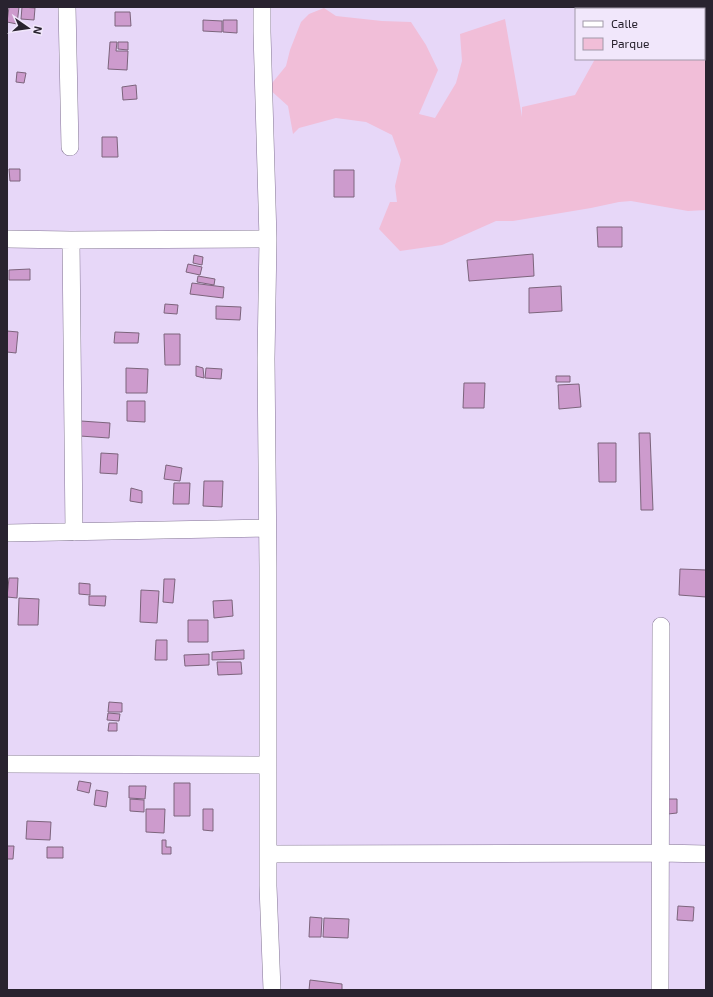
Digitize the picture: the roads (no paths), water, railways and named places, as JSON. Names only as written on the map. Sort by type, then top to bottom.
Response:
[{"type":"street","points":[[67,7],[70,147]]},
{"type":"street","points":[[262,7],[268,239],[266,359],[268,886],[272,990]]},
{"type":"street","points":[[7,239],[268,239]]},
{"type":"street","points":[[71,240],[74,532]]},
{"type":"street","points":[[7,533],[267,528]]},
{"type":"street","points":[[660,990],[661,626]]},
{"type":"street","points":[[7,764],[268,764]]},
{"type":"street","points":[[268,854],[706,854]]}]
